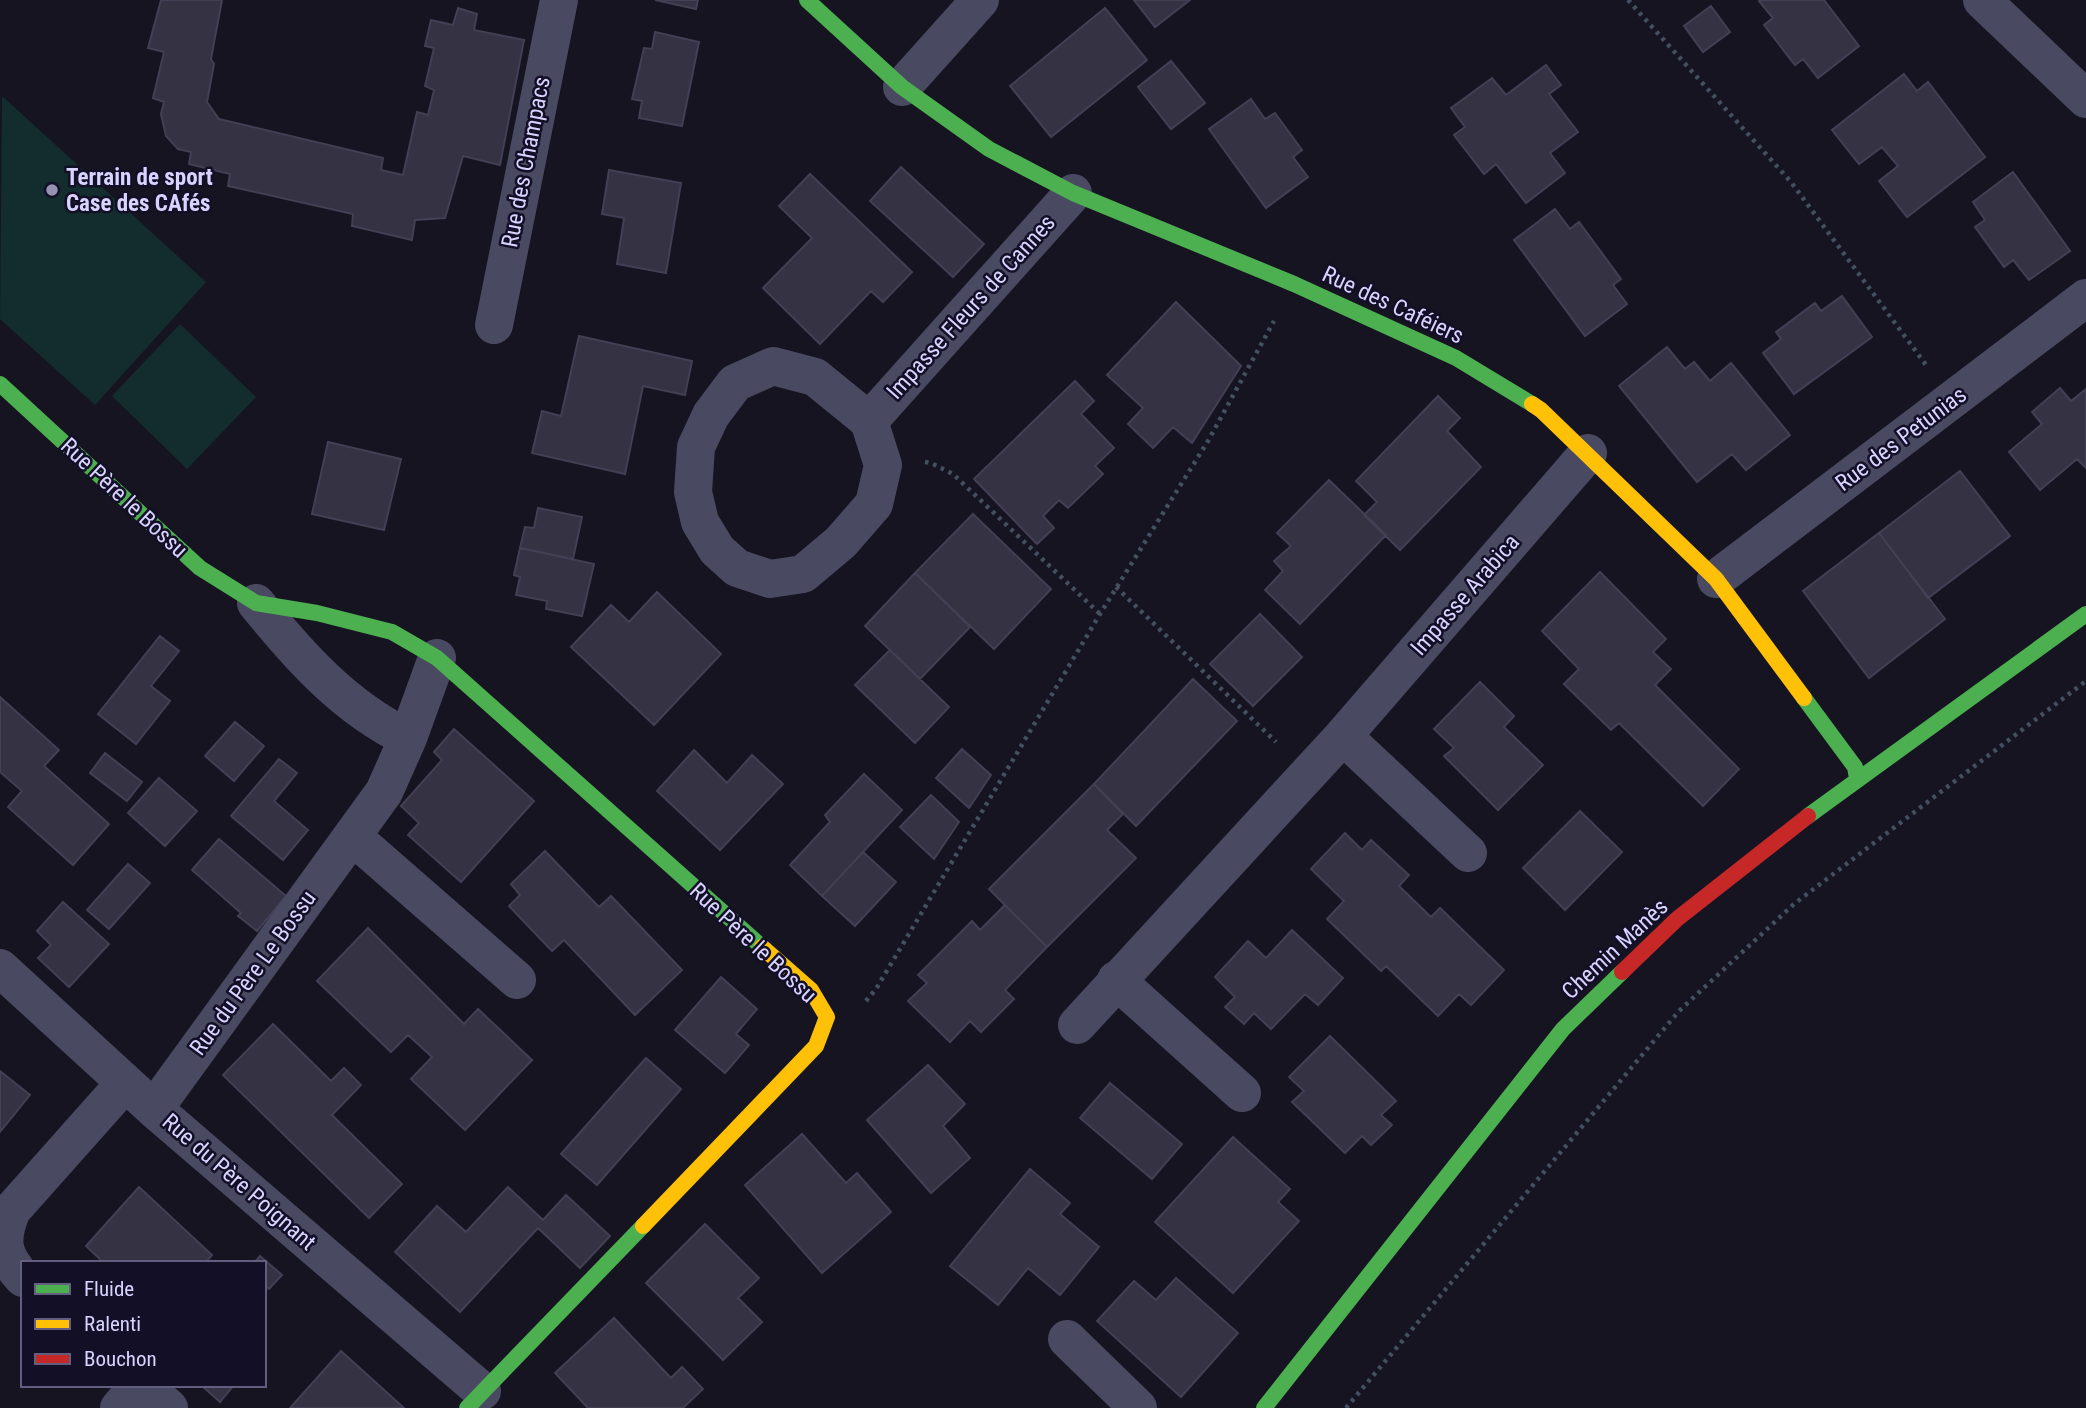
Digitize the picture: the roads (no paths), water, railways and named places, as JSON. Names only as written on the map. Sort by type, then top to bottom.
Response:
[{"type":"street","name":"Rue des Champacs","points":[[494,325],[559,0]]},
{"type":"street","name":"Rue des Caféiers","points":[[807,0],[902,86],[989,149],[1073,193],[1294,284],[1456,358],[1541,410],[1716,579],[1855,766],[1857,778]]},
{"type":"street","points":[[902,86],[980,0]]},
{"type":"street","points":[[1982,0],[2086,99]]},
{"type":"street","name":"Impasse Fleurs de Cannes","points":[[869,421],[1073,193]]},
{"type":"street","name":"Rue des Petunias","points":[[1716,579],[2086,298]]},
{"type":"street","name":"Impasse Fleurs de Cannes","points":[[773,366],[815,377],[869,421],[883,465],[874,504],[841,542],[803,575],[770,579],[737,568],[717,550],[700,522],[693,492],[696,447],[711,415],[735,383],[773,366]]},
{"type":"street","name":"Rue Père le Bossu","points":[[0,384],[200,568],[256,603],[297,653],[341,694],[382,726],[408,738]]},
{"type":"street","name":"Impasse Arabica","points":[[1077,1025],[1343,736],[1588,453]]},
{"type":"street","name":"Rue Père le Bossu","points":[[256,603],[317,613],[391,632],[437,658],[811,990],[827,1017],[817,1046],[475,1400]]},
{"type":"street","name":"Chemin Manès","points":[[1264,1408],[1563,1029],[1677,919],[1765,848],[1857,778],[2086,614]]},
{"type":"street","name":"Rue du Père Le Bossu","points":[[154,1109],[384,792],[408,738],[437,658]]},
{"type":"street","points":[[1343,736],[1468,853]]},
{"type":"street","points":[[352,836],[517,981]]},
{"type":"street","name":"Rue du Père Poignant","points":[[0,968],[475,1400]]},
{"type":"street","points":[[1116,980],[1241,1093]]},
{"type":"street","points":[[21,1275],[3,1248],[4,1228],[12,1210],[125,1083]]},
{"type":"street","points":[[1068,1339],[1138,1408]]},
{"type":"street","points":[[118,1408],[138,1387]]},
{"type":"street","points":[[143,1387],[169,1408]]},
{"type":"place","name":"Terrain de sport Case des CAfés","points":[[52,190]]}]
